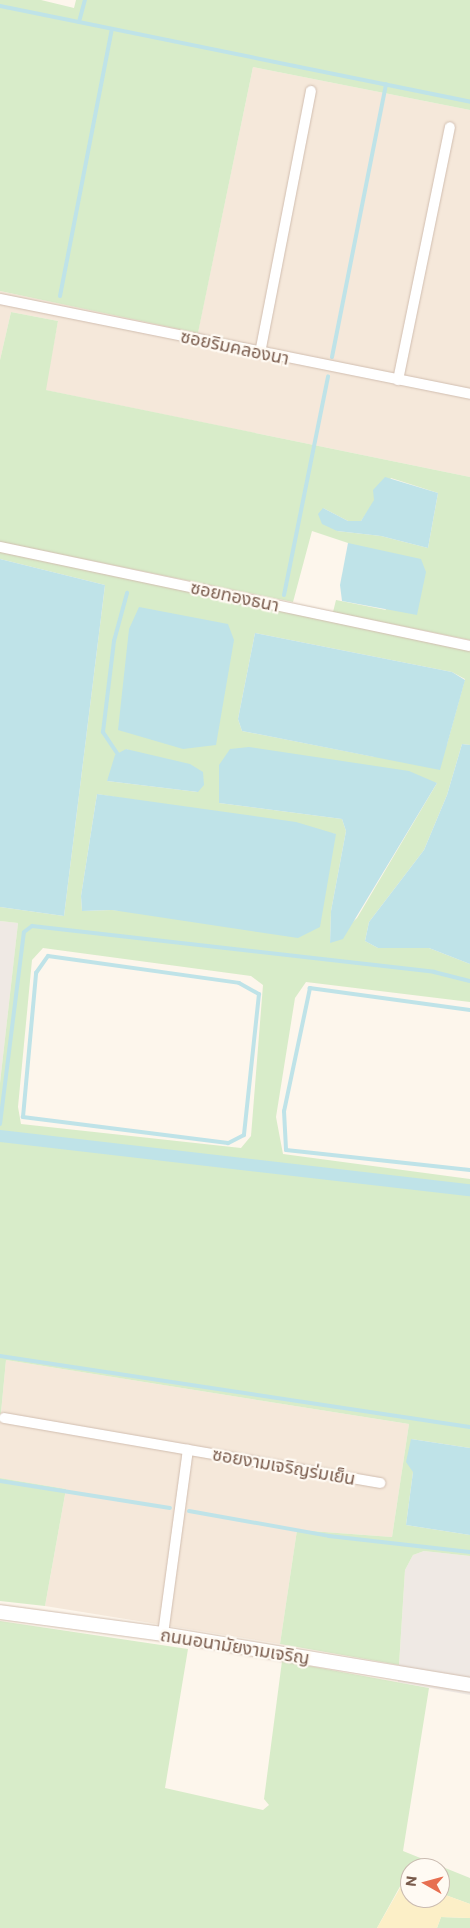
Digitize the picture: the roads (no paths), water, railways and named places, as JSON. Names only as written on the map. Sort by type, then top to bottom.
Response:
[{"type":"street","points":[[260,353],[311,91]]},
{"type":"street","points":[[398,380],[450,128]]},
{"type":"street","name":"ซอยริมคลองนา","points":[[0,299],[470,394]]},
{"type":"street","name":"ซอยทองธนา","points":[[0,546],[470,646]]},
{"type":"street","name":"ซอยงามเจริญร่มเย็น","points":[[4,1418],[380,1483]]},
{"type":"street","name":"ซอยงามเจริญร่มเย็น","points":[[164,1634],[188,1450]]},
{"type":"street","name":"ถนนอนามัยงามเจริญ","points":[[0,1612],[164,1634],[470,1685]]},
{"type":"water","points":[[385,477],[438,493],[428,548],[381,536],[337,531],[322,524],[318,514],[323,508],[348,521],[361,521],[374,500],[373,490]]},
{"type":"water","points":[[348,543],[421,559],[426,572],[417,615],[342,601],[340,585]]},
{"type":"water","points":[[0,559],[105,585],[64,916],[0,907]]},
{"type":"water","points":[[139,607],[228,624],[234,640],[216,745],[183,749],[118,730],[129,629]]},
{"type":"water","points":[[255,633],[452,672],[465,680],[440,770],[242,731],[238,719]]},
{"type":"water","points":[[462,744],[470,745],[470,964],[429,948],[378,948],[365,941],[369,922],[424,850],[447,795]]},
{"type":"water","points":[[249,747],[409,771],[437,783],[343,939],[330,943],[331,911],[346,831],[342,819],[219,803],[219,765],[230,749]]},
{"type":"water","points":[[126,749],[190,764],[203,772],[204,785],[198,792],[107,781],[115,755]]},
{"type":"water","points":[[97,794],[296,822],[336,834],[320,927],[298,938],[112,910],[82,911],[81,896]]},
{"type":"water","points":[[411,1439],[470,1448],[470,1535],[406,1525],[413,1472],[406,1462]]},
{"type":"waterway","points":[[79,22],[85,0]]},
{"type":"waterway","points":[[0,6],[470,102]]},
{"type":"waterway","points":[[60,296],[112,29]]},
{"type":"waterway","points":[[332,357],[386,84]]},
{"type":"waterway","points":[[284,595],[328,376]]},
{"type":"waterway","points":[[119,756],[103,732],[114,641],[127,593]]},
{"type":"waterway","points":[[0,1124],[24,932],[32,926],[434,972],[470,981]]},
{"type":"waterway","points":[[48,956],[239,983],[259,994],[244,1135],[228,1143],[23,1117],[36,973],[48,956]]},
{"type":"waterway","points":[[470,1010],[310,988],[284,1111],[286,1150],[470,1170]]},
{"type":"waterway","points":[[0,1136],[470,1190]]},
{"type":"waterway","points":[[0,1356],[470,1427]]},
{"type":"waterway","points":[[0,1481],[170,1508]]},
{"type":"waterway","points":[[189,1511],[329,1536],[470,1552]]}]
